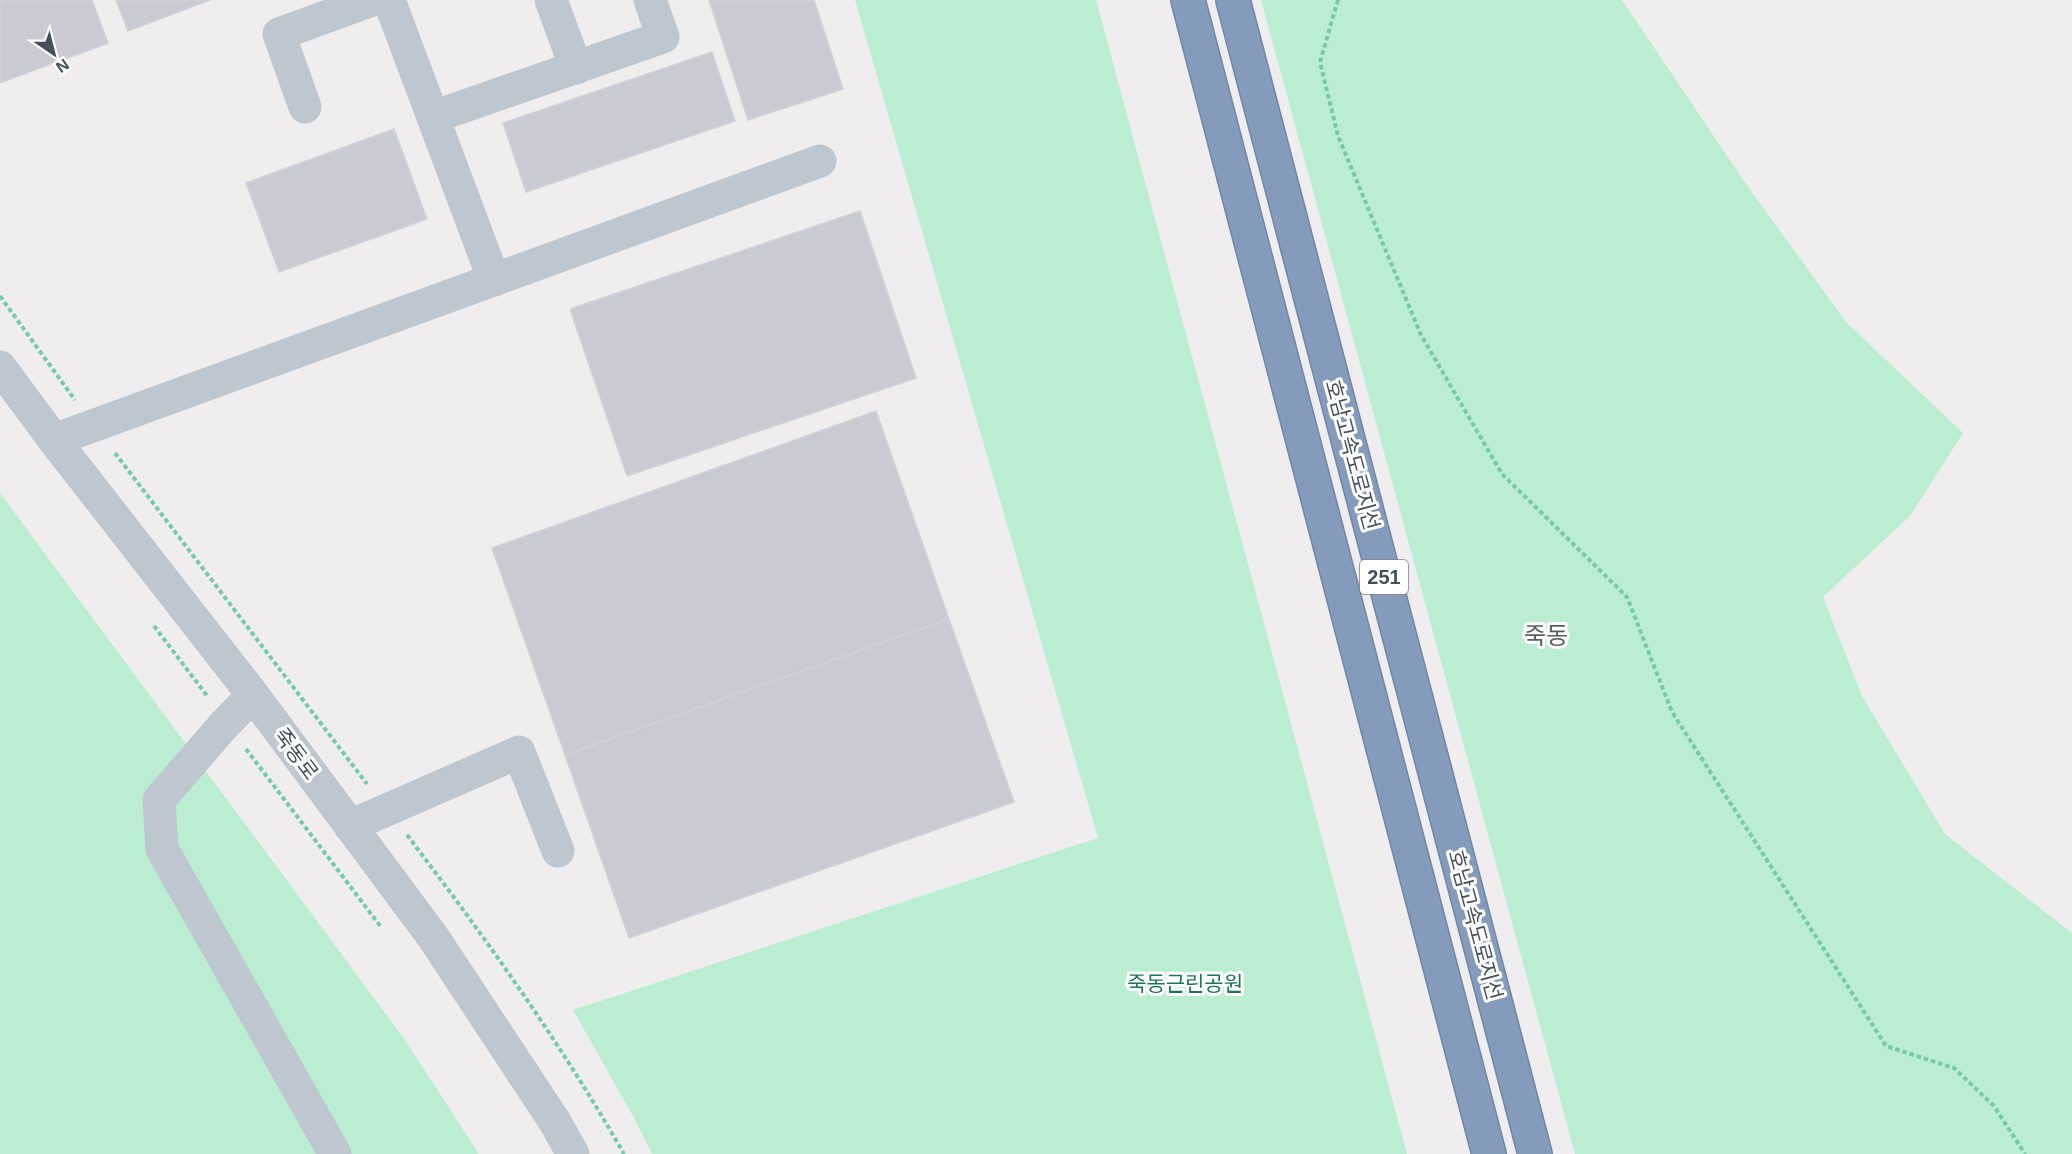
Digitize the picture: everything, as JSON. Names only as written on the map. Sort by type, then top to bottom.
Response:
[{"type":"highway","name":"호남고속도로지선","points":[[1188,0],[1489,1154]]},
{"type":"highway","name":"호남고속도로지선","points":[[1233,0],[1535,1154]]},
{"type":"street","points":[[305,107],[279,34],[372,0]]},
{"type":"street","points":[[388,0],[494,280]]},
{"type":"street","points":[[551,0],[576,68]]},
{"type":"street","points":[[433,117],[663,38],[650,0]]},
{"type":"street","points":[[54,440],[820,161]]},
{"type":"street","name":"죽동로","points":[[0,367],[54,440],[253,695],[433,937],[555,1122],[573,1154]]},
{"type":"street","points":[[253,695],[159,800],[162,849],[335,1154]]},
{"type":"street","points":[[350,826],[519,752],[558,851]]},
{"type":"path","points":[[1338,0],[1320,62],[1338,136],[1421,335],[1502,474],[1627,597],[1672,712],[1886,1046],[1954,1068],[1994,1106],[2025,1154]]},
{"type":"path","points":[[0,296],[94,425],[510,973],[567,1059],[624,1154]]},
{"type":"path","points":[[153,626],[210,700]]},
{"type":"path","points":[[244,746],[384,930]]},
{"type":"green space","name":"죽동근린공원","points":[[855,0],[1096,0],[1407,1154],[652,1154],[573,1010],[1098,838]]},
{"type":"green space","points":[[1261,0],[1622,0],[1746,184],[1846,322],[1963,433],[1910,516],[1823,597],[1862,696],[1945,834],[2072,933],[2072,1154],[1575,1154]]},
{"type":"green space","points":[[0,493],[405,1040],[479,1154],[0,1154]]},
{"type":"building","points":[[0,0],[92,0],[108,43],[0,83]]},
{"type":"building","points":[[116,0],[210,0],[128,31]]},
{"type":"building","points":[[709,0],[814,0],[843,89],[748,120]]},
{"type":"building","points":[[712,52],[735,121],[526,192],[503,123]]},
{"type":"building","points":[[394,129],[427,219],[279,272],[246,183]]},
{"type":"building","points":[[860,211],[916,378],[627,476],[570,309]]},
{"type":"building","points":[[876,411],[949,619],[565,755],[492,548]]},
{"type":"building","points":[[949,619],[1014,802],[629,938],[565,755]]},
{"type":"district","name":"죽동","points":[[1546,636]]}]
